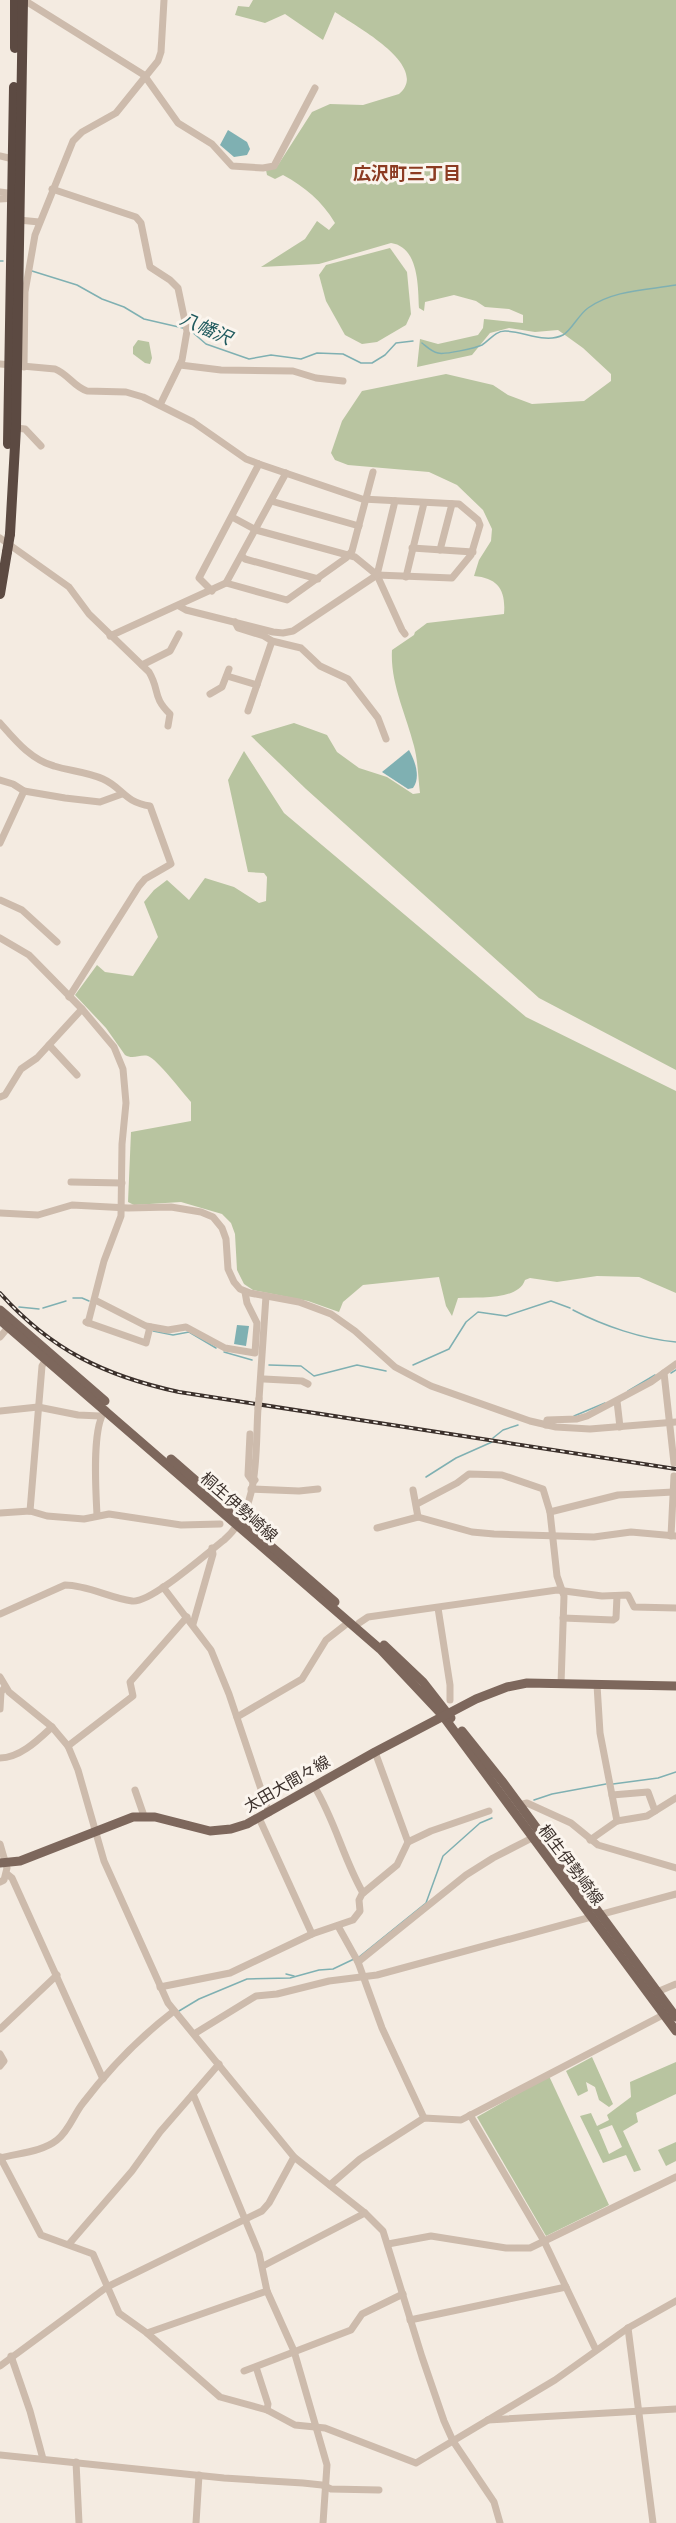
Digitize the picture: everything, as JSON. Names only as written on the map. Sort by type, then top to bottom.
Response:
[{"type":"highway","points":[[0,594],[19,220],[12,159],[15,0]]},
{"type":"highway","points":[[4,534],[16,428],[13,365],[15,196],[23,0]]},
{"type":"main road","points":[[0,1310],[11,1324],[46,1354]]},
{"type":"main road","points":[[0,1320],[11,1324]]},
{"type":"main road","name":"桐生伊勢崎線","points":[[46,1354],[103,1413],[359,1623],[423,1682],[532,1838],[597,1916],[676,2018]]},
{"type":"main road","name":"桐生伊勢崎線","points":[[46,1354],[398,1666],[446,1715],[519,1805],[676,2031]]},
{"type":"main road","name":"太田大間々線","points":[[3,1863],[20,1861],[133,1817],[160,1818],[194,1828],[216,1831],[231,1829],[269,1813],[375,1752],[489,1693],[507,1687],[527,1683],[676,1686]]},
{"type":"street","points":[[23,0],[146,77],[178,123],[212,144],[230,164],[236,167],[274,166],[315,88]]},
{"type":"street","points":[[164,0],[160,57],[116,113],[76,138],[52,189],[39,222],[13,365],[60,371],[83,390],[131,393],[194,422],[246,459],[259,464],[367,499],[462,506],[478,520],[480,525],[473,552],[457,575],[452,578],[377,575],[293,631],[283,633],[186,610],[178,606]]},
{"type":"street","points":[[0,156],[12,159]]},
{"type":"street","points":[[52,189],[139,219],[148,264],[177,288],[187,329],[180,365],[160,405]]},
{"type":"street","points":[[0,192],[15,196]]},
{"type":"street","points":[[0,199],[15,196]]},
{"type":"street","points":[[19,220],[39,222]]},
{"type":"street","points":[[180,365],[221,370],[292,371],[316,378],[343,381]]},
{"type":"street","points":[[16,428],[25,429],[41,446]]},
{"type":"street","points":[[212,591],[198,578],[259,464]]},
{"type":"street","points":[[226,584],[287,600],[318,579],[350,554],[374,472]]},
{"type":"street","points":[[110,636],[226,584],[286,473]]},
{"type":"street","points":[[271,501],[359,526]]},
{"type":"street","points":[[377,575],[395,501]]},
{"type":"street","points":[[406,577],[424,503]]},
{"type":"street","points":[[440,550],[452,504]]},
{"type":"street","points":[[232,517],[256,530],[350,554],[377,575],[405,634]]},
{"type":"street","points":[[4,534],[69,587],[84,609],[142,665],[153,680],[159,704],[170,714],[168,726]]},
{"type":"street","points":[[412,548],[473,552]]},
{"type":"street","points":[[242,556],[318,579]]},
{"type":"street","points":[[235,622],[238,628],[264,636],[272,641],[301,648],[320,666],[348,679],[378,718],[386,739]]},
{"type":"street","points":[[142,665],[170,651],[179,634]]},
{"type":"street","points":[[248,711],[272,641]]},
{"type":"street","points":[[210,694],[219,689],[228,672],[257,685]]},
{"type":"street","points":[[0,723],[20,746],[38,759],[52,766],[102,778],[136,803],[150,806],[171,864],[145,879],[139,886],[69,997]]},
{"type":"street","points":[[0,780],[24,791],[100,802],[122,794]]},
{"type":"street","points":[[0,843],[24,791]]},
{"type":"street","points":[[0,900],[22,910],[57,942]]},
{"type":"street","points":[[0,938],[29,955],[82,1009],[114,1047],[123,1069],[126,1103],[122,1144],[122,1208],[87,1323],[146,1343],[150,1327]]},
{"type":"street","points":[[0,1097],[5,1095],[21,1069],[34,1061],[82,1009]]},
{"type":"street","points":[[49,1045],[77,1075]]},
{"type":"street","points":[[71,1182],[122,1183]]},
{"type":"street","points":[[0,1213],[38,1215],[72,1205],[184,1208],[201,1212],[213,1217],[224,1233],[231,1278],[237,1286],[245,1292],[306,1304],[331,1314],[390,1363],[417,1379],[546,1425],[572,1429],[673,1422]]},
{"type":"street","points":[[94,1300],[150,1327],[168,1330],[186,1327],[225,1348],[255,1353],[256,1323],[245,1292]]},
{"type":"street","points":[[0,1614],[65,1585],[135,1602],[143,1600],[232,1533],[247,1510],[252,1485],[266,1296]]},
{"type":"street","points":[[0,1337],[11,1324]]},
{"type":"street","points":[[260,1398],[263,1397],[268,1333],[264,1328]]},
{"type":"street","points":[[30,1511],[42,1366],[46,1354]]},
{"type":"street","points":[[546,1425],[547,1420],[582,1417],[617,1401],[676,1364]]},
{"type":"street","points":[[664,1372],[673,1422],[674,1462]]},
{"type":"street","points":[[264,1379],[302,1381],[308,1384]]},
{"type":"street","points":[[617,1401],[621,1426]]},
{"type":"street","points":[[0,1411],[38,1407],[78,1415],[103,1413],[97,1451],[97,1515]]},
{"type":"street","points":[[250,1434],[248,1475],[252,1485]]},
{"type":"street","points":[[417,1504],[469,1474],[498,1474],[543,1489],[550,1512],[557,1576],[563,1592],[561,1684]]},
{"type":"street","points":[[377,1528],[418,1516],[471,1532],[602,1536],[632,1532],[673,1536],[674,1476]]},
{"type":"street","points":[[252,1485],[299,1491],[318,1489]]},
{"type":"street","points":[[413,1490],[418,1516]]},
{"type":"street","points":[[550,1512],[618,1495],[673,1492]]},
{"type":"street","points":[[0,1513],[30,1511],[47,1516],[84,1519],[109,1514],[182,1526],[220,1524]]},
{"type":"street","points":[[193,1624],[213,1554],[212,1548]]},
{"type":"street","points":[[163,1587],[211,1650],[269,1813]]},
{"type":"street","points":[[359,1623],[368,1617],[532,1593],[628,1595],[634,1607],[676,1608]]},
{"type":"street","points":[[563,1618],[614,1620],[617,1596]]},
{"type":"street","points":[[438,1608],[450,1685],[450,1700]]},
{"type":"street","points":[[68,1746],[133,1696],[130,1682],[187,1617]]},
{"type":"street","points":[[237,1718],[302,1679],[326,1640],[349,1622]]},
{"type":"street","points":[[0,1709],[1,1681]]},
{"type":"street","points":[[1,1681],[14,1697],[52,1727],[68,1746],[78,1770],[104,1861],[160,1988],[174,2011],[294,2157],[378,2224],[388,2244],[436,2400],[453,2441],[494,2502],[500,2523]]},
{"type":"street","points":[[597,1685],[600,1732],[617,1821]]},
{"type":"street","points":[[0,1758],[22,1751],[52,1727]]},
{"type":"street","points":[[375,1752],[408,1842]]},
{"type":"street","points":[[314,1786],[326,1807],[346,1861],[363,1893]]},
{"type":"street","points":[[135,1790],[144,1816]]},
{"type":"street","points":[[612,1795],[648,1792],[655,1811]]},
{"type":"street","points":[[590,1840],[617,1821],[644,1817],[676,1798]]},
{"type":"street","points":[[519,1805],[527,1803],[566,1821],[590,1840],[611,1851],[675,1866]]},
{"type":"street","points":[[160,1988],[230,1973],[312,1934],[338,1926],[358,1916],[361,1909],[359,1900],[363,1893],[397,1864],[408,1842],[431,1831],[489,1811]]},
{"type":"street","points":[[259,1818],[312,1934]]},
{"type":"street","points":[[358,1962],[466,1875],[532,1838]]},
{"type":"street","points":[[0,1844],[7,1874],[12,1878],[103,2079]]},
{"type":"street","points":[[0,1882],[7,1874]]},
{"type":"street","points":[[194,2034],[256,1996],[278,1994],[329,1981],[362,1977],[446,1958],[676,1894]]},
{"type":"street","points":[[338,1926],[358,1962],[399,2067],[424,2118]]},
{"type":"street","points":[[0,2029],[57,1975]]},
{"type":"street","points":[[657,1992],[676,1984]]},
{"type":"street","points":[[174,2011],[144,2035],[103,2079],[81,2104],[66,2131],[57,2140],[43,2147],[0,2157],[41,2235],[93,2254],[119,2313],[147,2333],[220,2397],[267,2410],[288,2423],[352,2438],[416,2463],[555,2380],[628,2328],[676,2301]]},
{"type":"street","points":[[330,2185],[360,2159],[424,2118],[456,2121],[470,2115],[663,2014]]},
{"type":"street","points":[[0,2054],[4,2061],[0,2066]]},
{"type":"street","points":[[69,2244],[219,2064]]},
{"type":"street","points":[[193,2094],[263,2266],[267,2291],[294,2351],[328,2470],[323,2523]]},
{"type":"street","points":[[470,2115],[544,2241],[596,2350]]},
{"type":"street","points":[[0,2366],[107,2287],[262,2211],[269,2203],[294,2157]]},
{"type":"street","points":[[388,2244],[425,2236],[514,2248],[530,2248],[676,2177]]},
{"type":"street","points":[[263,2266],[365,2213]]},
{"type":"street","points":[[410,2320],[566,2287]]},
{"type":"street","points":[[147,2333],[267,2291]]},
{"type":"street","points":[[244,2371],[351,2330],[362,2314],[403,2294]]},
{"type":"street","points":[[628,2328],[653,2523]]},
{"type":"street","points":[[11,2356],[30,2411],[43,2459]]},
{"type":"street","points":[[256,2367],[268,2404],[267,2410]]},
{"type":"street","points":[[485,2421],[676,2409]]},
{"type":"street","points":[[0,2455],[280,2483],[303,2482],[326,2487],[379,2490]]},
{"type":"street","points":[[76,2462],[79,2523]]},
{"type":"street","points":[[196,2523],[199,2475]]},
{"type":"green space","points":[[253,0],[676,0],[676,1070],[539,998],[306,789],[251,736],[294,723],[327,735],[337,752],[359,768],[387,777],[413,794],[420,793],[411,734],[393,674],[392,650],[427,623],[504,614],[504,598],[499,587],[489,579],[474,576],[479,560],[491,541],[492,529],[483,510],[457,485],[429,472],[348,465],[335,460],[331,453],[342,421],[362,391],[446,374],[493,385],[508,395],[532,404],[584,401],[611,381],[611,374],[583,348],[558,330],[535,332],[509,328],[490,333],[472,355],[417,367],[420,339],[438,344],[478,335],[483,328],[484,319],[523,323],[523,315],[509,309],[485,307],[476,301],[454,295],[425,302],[424,311],[419,308],[417,279],[412,260],[400,246],[391,243],[319,264],[261,267],[305,239],[317,221],[329,230],[335,223],[319,201],[299,184],[283,175],[275,179],[267,175],[266,170],[278,165],[312,112],[330,104],[363,105],[399,94],[406,83],[405,71],[398,59],[386,47],[335,12],[323,40],[285,14],[265,23],[235,15],[238,6],[249,7]]},
{"type":"green space","points":[[390,248],[407,272],[411,314],[406,325],[377,342],[362,344],[345,335],[326,301],[319,275],[326,265]]},
{"type":"green space","points":[[138,340],[149,342],[152,358],[150,364],[133,354],[133,347]]},
{"type":"green space","points":[[244,751],[284,813],[526,1017],[676,1091],[676,1293],[639,1277],[597,1276],[557,1282],[530,1278],[514,1292],[506,1295],[458,1298],[452,1316],[446,1306],[439,1277],[363,1285],[343,1302],[339,1312],[308,1301],[253,1290],[244,1284],[237,1270],[235,1234],[231,1223],[222,1214],[181,1202],[134,1205],[128,1202],[131,1132],[191,1121],[191,1102],[152,1058],[125,1055],[106,1028],[75,995],[97,965],[105,972],[133,976],[158,937],[144,902],[167,880],[189,900],[205,878],[234,887],[259,903],[266,901],[267,877],[264,873],[248,872],[228,780]]},
{"type":"green space","points":[[592,2057],[613,2104],[609,2107],[599,2100],[595,2087],[586,2082],[588,2091],[578,2096],[566,2071]]},
{"type":"green space","points":[[676,2062],[676,2094],[636,2113],[638,2122],[623,2131],[641,2170],[634,2172],[626,2155],[603,2163],[580,2116],[591,2113],[597,2126],[609,2120],[607,2115],[631,2097],[630,2082]],"holes":[[[612,2125],[622,2147],[609,2154],[599,2130]]]},
{"type":"green space","points":[[549,2076],[609,2205],[546,2236],[477,2117]]},
{"type":"green space","points":[[676,2142],[676,2161],[666,2166],[658,2150]]},
{"type":"water","points":[[228,130],[247,142],[250,149],[247,155],[234,157],[220,145]]},
{"type":"water","points":[[409,750],[415,764],[417,779],[413,788],[408,789],[382,772]]},
{"type":"water","points":[[237,1325],[249,1326],[246,1346],[234,1344]]},
{"type":"waterway","name":"八幡沢","points":[[32,271],[77,285],[144,319],[183,328]]},
{"type":"waterway","name":"八幡沢","points":[[422,343],[434,352],[441,353],[479,346],[501,331],[541,338],[556,337],[566,333],[585,311],[598,302],[619,294],[676,285]]},
{"type":"waterway","name":"八幡沢","points":[[191,331],[206,344],[249,359],[271,355],[301,359],[317,353],[343,354],[361,363],[372,363],[385,355],[396,343],[413,341]]},
{"type":"waterway","points":[[73,1298],[89,1301]]},
{"type":"waterway","points":[[43,1308],[66,1301]]},
{"type":"waterway","points":[[413,1365],[449,1349],[466,1322],[478,1312],[506,1316],[551,1301],[570,1308]]},
{"type":"waterway","points":[[19,1307],[39,1309]]},
{"type":"waterway","points":[[573,1310],[623,1331],[676,1342]]},
{"type":"waterway","points":[[153,1331],[173,1335],[189,1332],[216,1348]]},
{"type":"waterway","points":[[224,1352],[252,1360]]},
{"type":"waterway","points":[[269,1365],[301,1366],[314,1376],[357,1365],[386,1371]]},
{"type":"waterway","points":[[671,1373],[676,1370]]},
{"type":"waterway","points":[[628,1391],[655,1375]]},
{"type":"waterway","points":[[574,1416],[605,1403]]},
{"type":"waterway","points":[[493,1438],[503,1430],[518,1425]]},
{"type":"waterway","points":[[426,1477],[456,1458],[492,1442]]},
{"type":"waterway","points":[[613,1784],[658,1778],[676,1772]]},
{"type":"waterway","points":[[534,1800],[552,1794],[606,1784]]},
{"type":"waterway","points":[[359,1957],[426,1903],[443,1856],[480,1823],[492,1818]]},
{"type":"waterway","points":[[179,2011],[199,1999],[247,1979],[290,1978],[319,1970],[333,1969],[354,1959]]},
{"type":"waterway","points":[[286,1974],[294,1976]]},
{"type":"railway","points":[[0,1293],[39,1330],[81,1358],[103,1369],[152,1385],[179,1392],[676,1469]]},
{"type":"district","name":"広沢町三丁目","points":[[407,173]]}]
